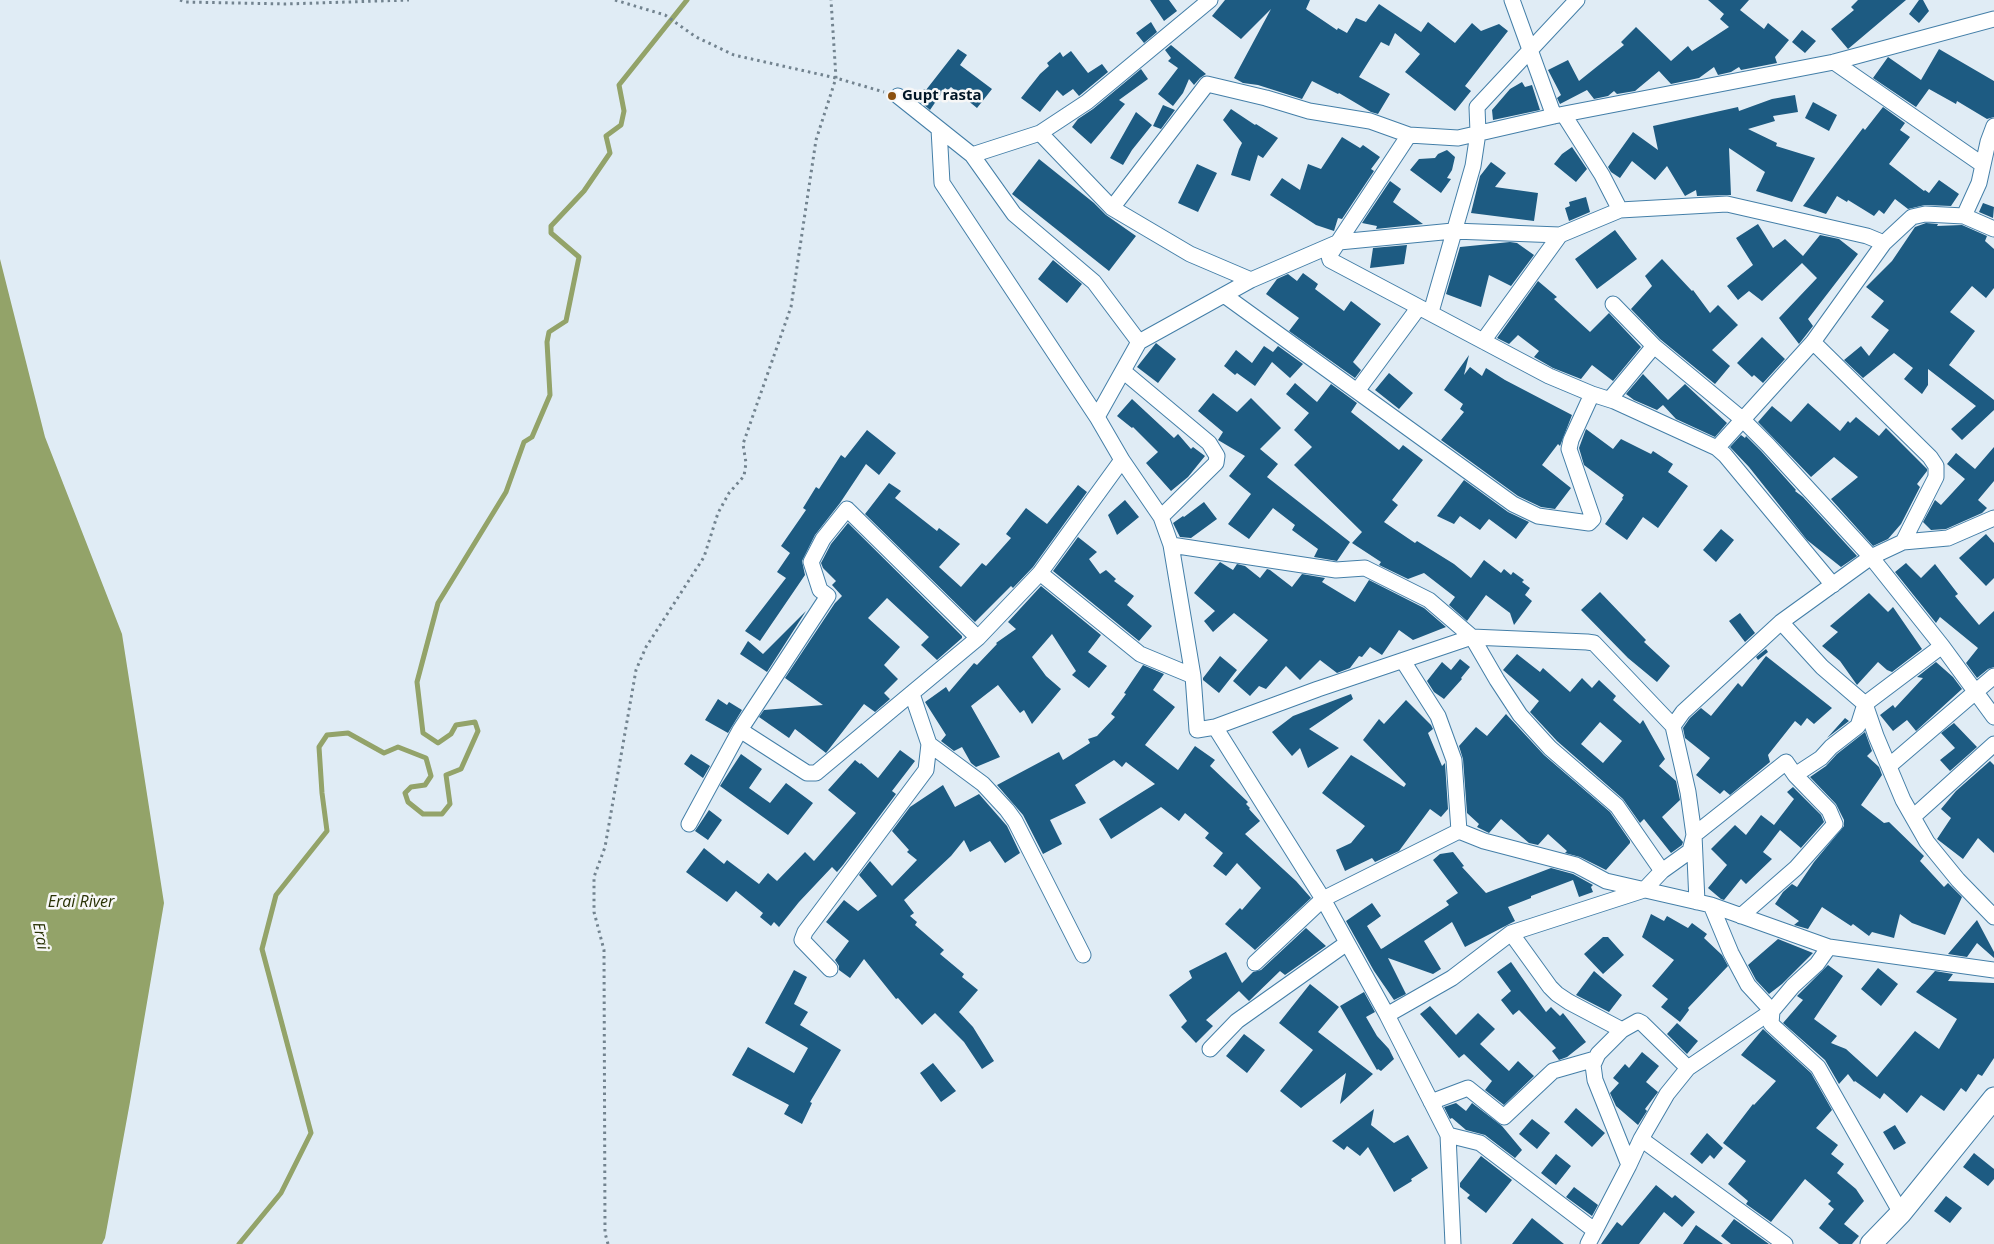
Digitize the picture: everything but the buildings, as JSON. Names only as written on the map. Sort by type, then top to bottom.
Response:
[{"type":"main road","points":[[1872,1244],[1901,1213],[1994,1098]]},
{"type":"street","points":[[972,155],[1040,133],[1087,102],[1210,0]]},
{"type":"street","points":[[1512,0],[1530,49],[1559,116],[1599,170],[1620,210]]},
{"type":"street","points":[[1357,391],[1425,310],[1472,166],[1478,133],[1477,107],[1577,0]]},
{"type":"street","points":[[1112,208],[1207,84],[1266,98],[1309,111],[1370,121],[1409,135],[1454,138],[1834,62],[1994,19]]},
{"type":"street","points":[[1834,62],[1983,165]]},
{"type":"street","points":[[898,96],[972,155],[1014,214],[1094,282],[1139,342]]},
{"type":"street","points":[[1964,216],[1979,184],[1994,126]]},
{"type":"street","points":[[939,129],[942,183],[1161,517],[1171,545],[1192,676],[1197,730],[1215,727],[1318,689],[1472,637],[1594,643],[1672,726],[1688,792],[1704,904],[1748,985],[1772,1010],[1772,1024],[1814,1062],[1822,1073],[1901,1213]]},
{"type":"street","points":[[1040,133],[1112,208],[1190,254],[1251,280]]},
{"type":"street","points":[[1409,135],[1329,256],[1330,260],[1549,376],[1592,394],[1610,399],[1717,448],[1725,455],[1833,585]]},
{"type":"street","points":[[1979,184],[1994,178]]},
{"type":"street","points":[[1097,417],[1139,342],[1251,280],[1339,242],[1452,231],[1560,235],[1620,210],[1726,204],[1867,236],[1884,243]]},
{"type":"street","points":[[1717,448],[1813,342],[1884,243],[1912,218],[1925,214],[1964,216],[1994,228]]},
{"type":"street","points":[[1483,341],[1560,235]]},
{"type":"street","points":[[1224,295],[1522,509],[1538,516],[1588,522],[1592,520],[1593,516],[1570,449],[1571,440],[1592,394]]},
{"type":"street","points":[[1613,304],[1654,346],[1742,419],[1768,445],[1871,557],[1942,646],[1994,717]]},
{"type":"street","points":[[1813,342],[1934,462],[1937,469],[1936,477],[1903,542]]},
{"type":"street","points":[[1610,399],[1654,346]]},
{"type":"street","points":[[1123,371],[1216,451],[1216,463],[1161,517]]},
{"type":"street","points":[[740,730],[807,773],[816,773],[978,638],[1040,573],[1122,460]]},
{"type":"street","points":[[689,824],[740,730],[828,596],[820,590],[811,562],[823,539],[847,509],[978,638]]},
{"type":"street","points":[[1672,726],[1683,712],[1781,622],[1871,557],[1903,542],[1948,538],[1992,522]]},
{"type":"street","points":[[1171,545],[1336,570],[1365,568],[1429,600],[1472,637],[1501,687],[1520,715],[1550,748],[1610,798],[1662,871]]},
{"type":"street","points":[[1040,573],[1140,654],[1192,676]]},
{"type":"street","points":[[1781,622],[1822,667],[1865,704],[1876,736],[1903,800],[1927,842],[1958,880],[1993,915]]},
{"type":"street","points":[[1795,775],[1821,758],[1831,747],[1858,726],[1865,704],[1942,646]]},
{"type":"street","points":[[1403,661],[1438,716],[1454,760],[1459,831]]},
{"type":"street","points":[[1889,766],[1994,676]]},
{"type":"street","points":[[830,969],[802,940],[805,932],[926,770],[929,744],[912,694]]},
{"type":"street","points":[[1215,727],[1323,899],[1448,1135],[1453,1244]]},
{"type":"street","points":[[929,744],[983,784],[1007,810],[1015,821],[1083,955]]},
{"type":"street","points":[[1913,817],[1994,744]]},
{"type":"street","points":[[1386,1015],[1452,978],[1511,933],[1644,890],[1662,871],[1690,851],[1694,835],[1786,762],[1795,775],[1829,810],[1835,824],[1796,868],[1742,916]]},
{"type":"street","points":[[1255,963],[1323,899],[1459,831],[1484,841],[1576,865],[1606,881],[1704,904],[1829,947],[1994,970]]},
{"type":"street","points":[[1511,933],[1556,994],[1622,1030]]},
{"type":"street","points":[[1210,1049],[1237,1022],[1347,943]]},
{"type":"street","points":[[1448,1135],[1480,1143],[1591,1237],[1641,1139],[1667,1094],[1688,1068],[1772,1010],[1793,986],[1817,964],[1829,947]]},
{"type":"street","points":[[1629,1165],[1599,1092],[1594,1072],[1595,1059],[1622,1030],[1637,1022],[1642,1023],[1688,1068]]},
{"type":"street","points":[[1431,1102],[1468,1088],[1504,1117],[1553,1071],[1595,1059]]},
{"type":"street","points":[[1641,1139],[1786,1244]]},
{"type":"path","points":[[180,0],[186,2],[286,4],[409,0]]},
{"type":"path","points":[[615,0],[665,15],[696,37],[734,55],[836,78],[898,96]]},
{"type":"path","points":[[608,1244],[605,1233],[604,950],[594,912],[594,877],[604,847],[636,670],[646,647],[704,557],[718,513],[730,493],[744,476],[746,463],[743,444],[791,307],[816,140],[836,78],[832,0]]},
{"type":"water","name":"Erai River","points":[[0,259],[45,437],[122,634],[164,903],[130,1102],[105,1238],[102,1244],[0,1244]]},
{"type":"waterway","points":[[239,1244],[281,1193],[311,1133],[262,949],[276,895],[327,831],[319,747],[327,735],[348,733],[384,753],[398,747],[426,758],[431,776],[425,785],[411,787],[405,793],[408,802],[423,814],[442,814],[450,804],[446,775],[461,769],[478,731],[475,722],[456,725],[451,734],[438,743],[423,733],[417,682],[438,603],[506,492],[524,442],[532,437],[550,395],[547,342],[549,332],[566,321],[579,257],[551,233],[551,226],[584,191],[610,153],[606,136],[621,125],[624,111],[619,85],[687,0]]},
{"type":"place","name":"Gupt rasta","points":[[892,96]]},
{"type":"water label","name":"Erai","points":[[40,936]]}]
